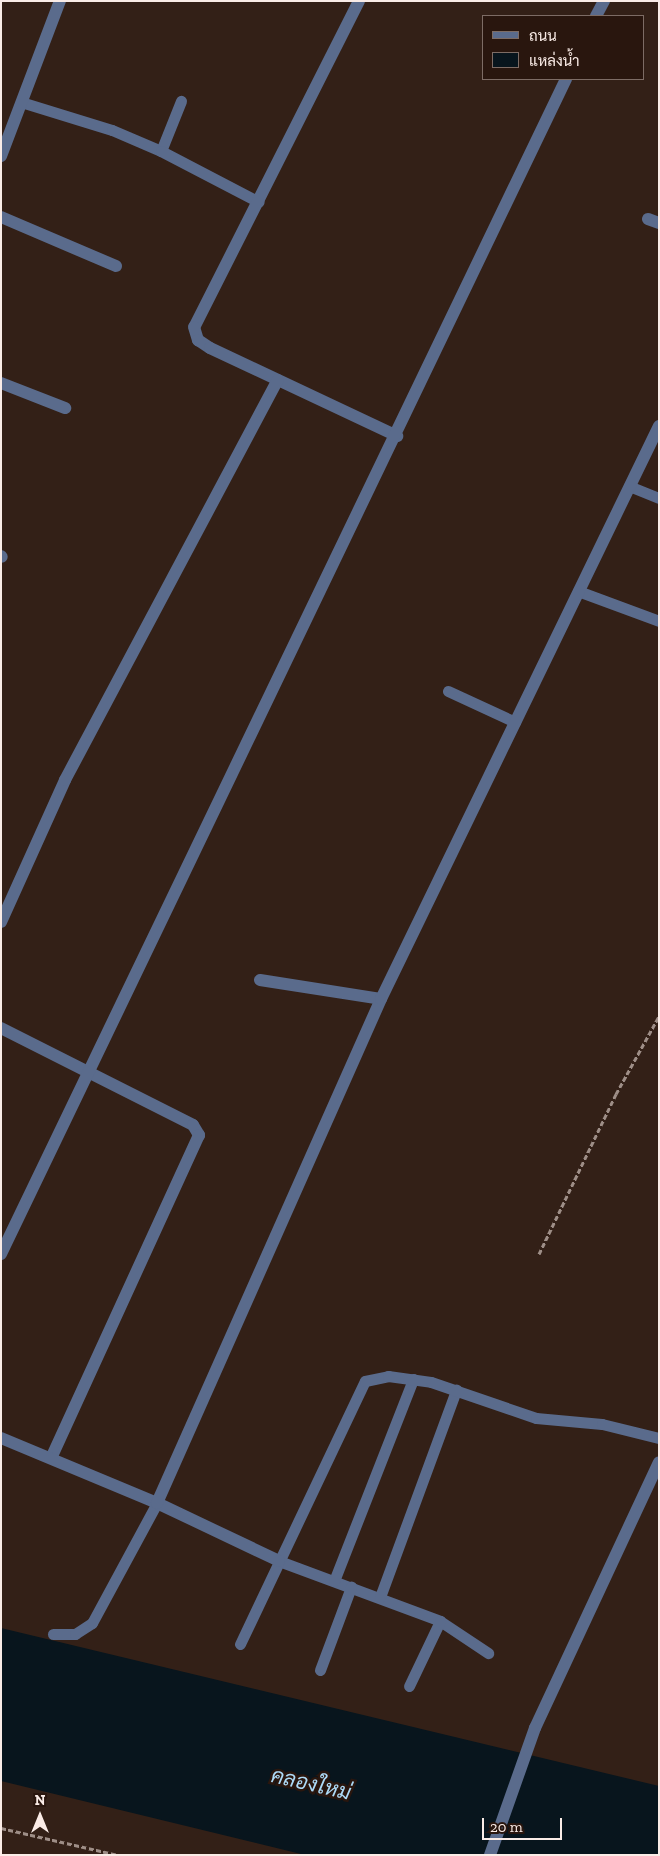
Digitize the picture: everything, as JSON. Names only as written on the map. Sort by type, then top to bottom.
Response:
[{"type":"street","points":[[1,156],[60,1]]},
{"type":"street","points":[[359,1],[259,202],[194,327],[198,340],[210,348],[397,436]]},
{"type":"street","points":[[597,15],[604,1]]},
{"type":"street","points":[[1,1254],[89,1074],[292,644],[397,436],[566,80]]},
{"type":"street","points":[[1,217],[116,266]]},
{"type":"street","points":[[1,922],[65,780],[278,380]]},
{"type":"street","points":[[1,382],[65,408]]},
{"type":"street","points":[[157,1503],[381,999],[659,426]]},
{"type":"street","points":[[260,980],[381,999]]},
{"type":"street","points":[[1,1028],[193,1125],[200,1135],[52,1456]]},
{"type":"street","points":[[1,1438],[52,1456],[279,1561]]},
{"type":"street","points":[[490,1855],[535,1728],[659,1462]]},
{"type":"lane","points":[[161,150],[181,101]]},
{"type":"lane","points":[[22,102],[112,130],[161,150],[259,202]]},
{"type":"lane","points":[[630,486],[659,498]]},
{"type":"lane","points":[[578,591],[659,621]]},
{"type":"lane","points":[[448,691],[514,722]]},
{"type":"lane","points":[[240,1644],[365,1381],[388,1376],[413,1379],[456,1390],[536,1418],[602,1424],[659,1438]]},
{"type":"lane","points":[[334,1581],[413,1379]]},
{"type":"lane","points":[[380,1597],[456,1390]]},
{"type":"lane","points":[[53,1634],[75,1634],[92,1623],[157,1503]]},
{"type":"lane","points":[[279,1561],[380,1597],[440,1621],[488,1652]]},
{"type":"lane","points":[[320,1670],[351,1587]]},
{"type":"lane","points":[[409,1686],[440,1621]]},
{"type":"path","points":[[539,1254],[616,1094],[659,1016]]},
{"type":"path","points":[[1,1828],[118,1855]]},
{"type":"water","name":"คลองใหม่","points":[[1,1628],[659,1786],[659,1855],[305,1855],[1,1781]]}]
